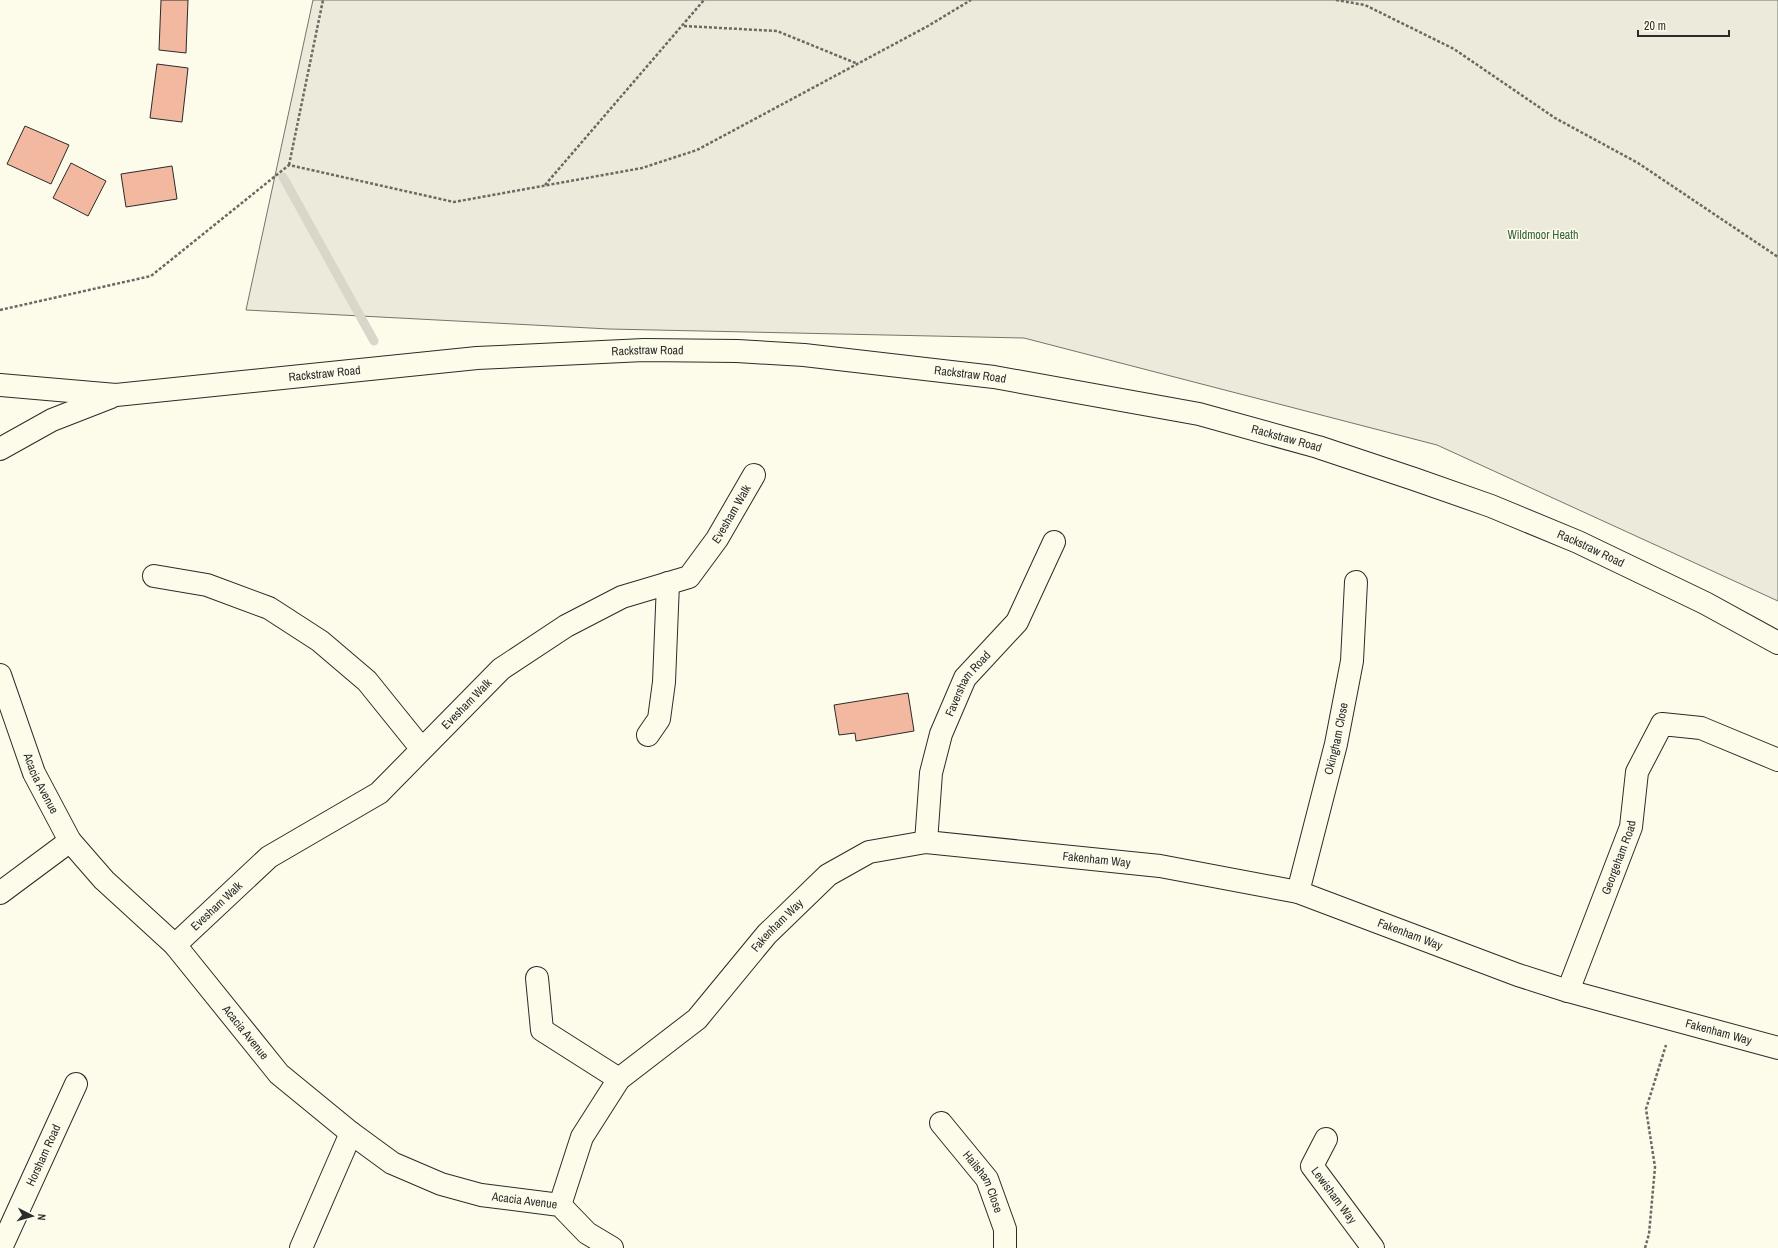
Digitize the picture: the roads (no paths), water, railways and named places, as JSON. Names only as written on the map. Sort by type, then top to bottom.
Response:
[{"type":"street","name":"Rackstraw Road","points":[[0,385],[116,395],[470,358],[644,350],[738,351],[804,355],[994,377],[1199,414],[1318,447],[1414,479],[1490,506],[1578,542],[1692,597],[1778,643]]},
{"type":"street","name":"Rackstraw Road","points":[[0,449],[52,420],[116,395]]},
{"type":"street","name":"Evesham Walk","points":[[175,945],[269,857],[379,793],[501,669],[566,626],[622,597],[689,577],[717,539],[754,475]]},
{"type":"street","name":"Faversham Road","points":[[926,842],[931,774],[942,734],[965,678],[1017,622],[1054,542]]},
{"type":"street","points":[[154,576],[207,585],[269,608],[320,641],[367,681],[422,748]]},
{"type":"street","name":"Okingham Close","points":[[1298,892],[1336,744],[1350,668],[1356,582]]},
{"type":"street","points":[[648,735],[659,720],[664,682],[668,583]]},
{"type":"street","name":"Acacia Avenue","points":[[0,676],[34,773],[70,841],[104,880],[175,945],[279,1074],[351,1133],[392,1163],[441,1184],[481,1195],[560,1205],[587,1233],[612,1248]]},
{"type":"street","name":"Georgeham Road","points":[[1568,991],[1631,827],[1636,772],[1662,724],[1701,728],[1778,760]]},
{"type":"street","points":[[0,893],[70,841]]},
{"type":"street","name":"Fakenham Way","points":[[560,1205],[582,1137],[619,1079],[697,1019],[767,934],[828,875],[870,852],[926,842],[1160,866],[1298,892],[1518,975],[1568,991],[1778,1048]]},
{"type":"street","points":[[537,978],[542,1030],[619,1079]]},
{"type":"street","name":"Horsham Road","points":[[1,1248],[76,1084]]},
{"type":"street","name":"Hailsham Close","points":[[941,1123],[987,1179],[1005,1229],[1005,1248]]},
{"type":"street","points":[[301,1248],[351,1133]]},
{"type":"street","name":"Lewisham Way","points":[[1326,1139],[1312,1166],[1373,1248]]},
{"type":"waterway","points":[[283,177],[374,341]]},
{"type":"park label","name":"Wildmoor Heath","points":[[1543,235]]}]
